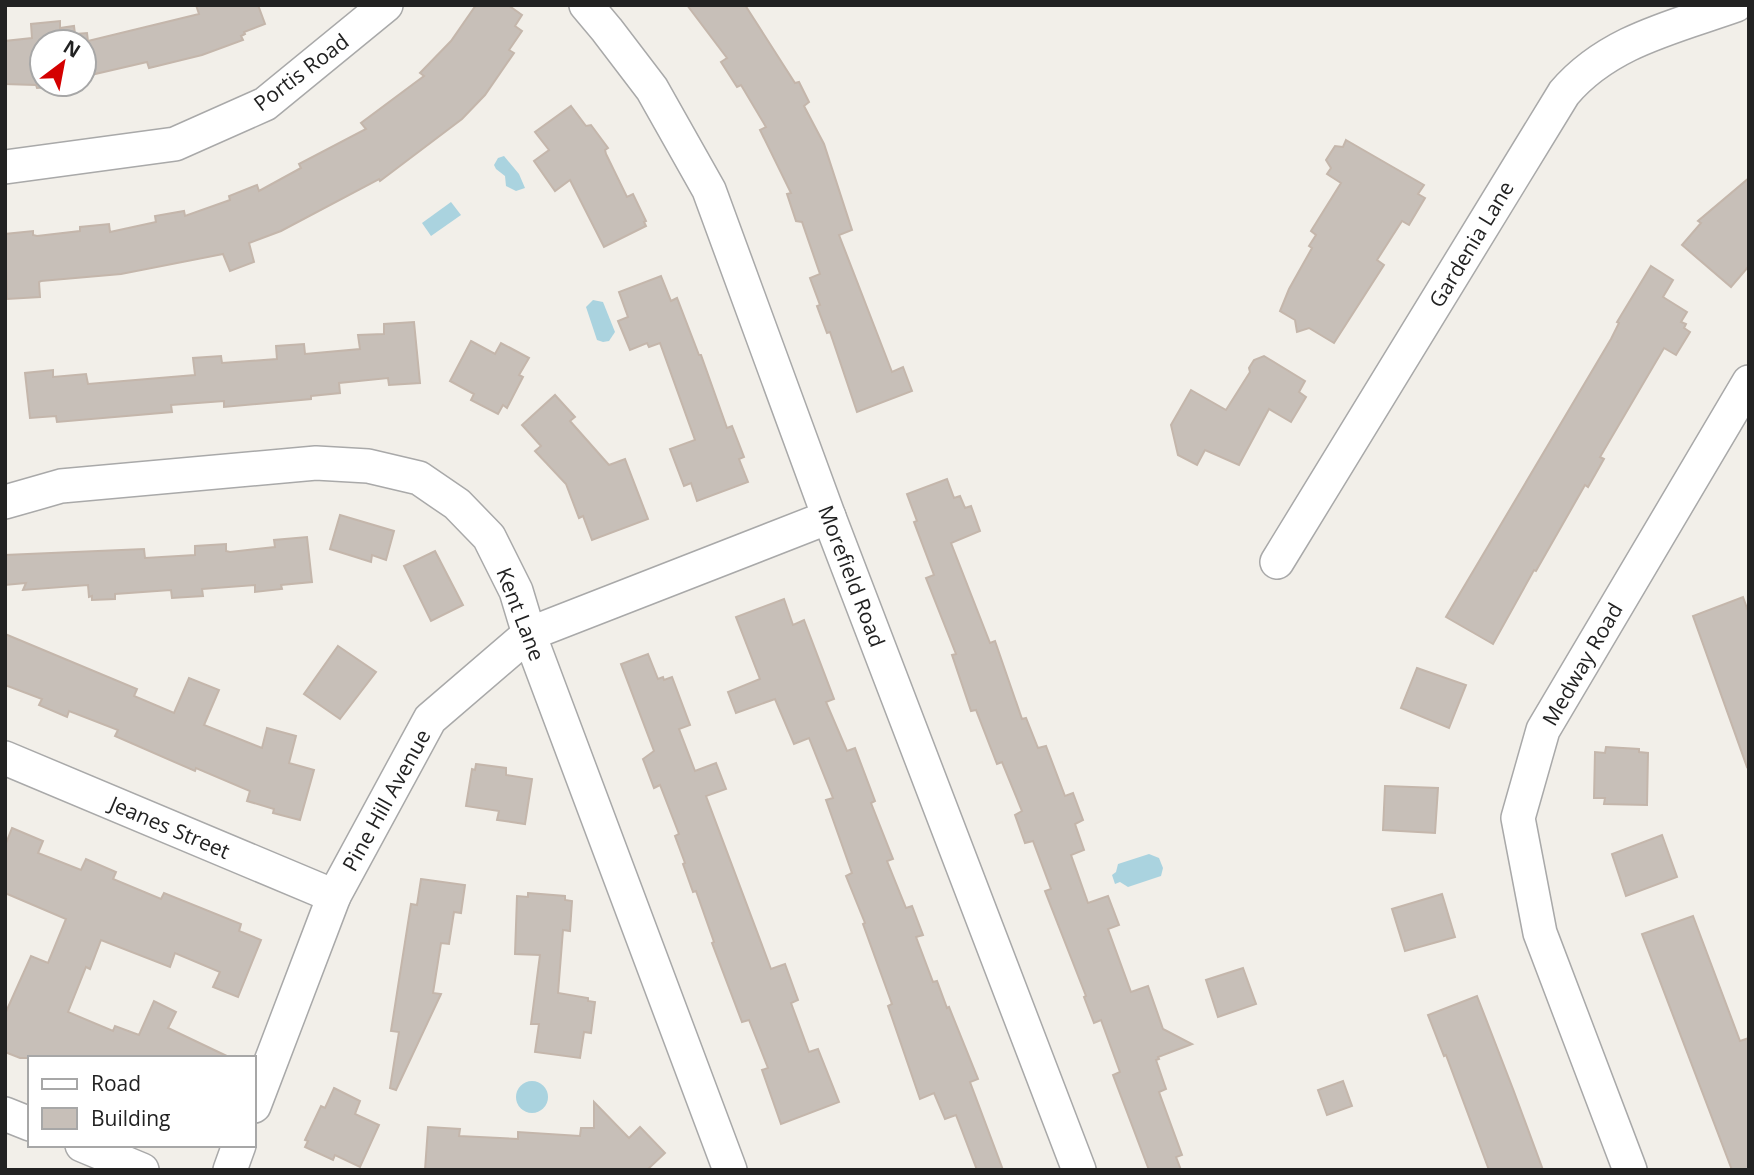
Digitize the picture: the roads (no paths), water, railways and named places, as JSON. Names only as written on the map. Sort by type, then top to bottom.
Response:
[{"type":"street","name":"Portis Road","points":[[5,167],[175,144],[265,104],[386,5]]},
{"type":"street","name":"Morefield Road","points":[[586,5],[652,89],[709,190],[830,517],[1079,1170]]},
{"type":"street","name":"Gardenia Lane","points":[[1277,562],[1564,93],[1577,78],[1617,48],[1736,5]]},
{"type":"street","name":"Medway Road","points":[[1630,1170],[1541,933],[1518,818],[1543,730],[1747,389]]},
{"type":"street","name":"Kent Lane","points":[[5,502],[61,486],[316,463],[368,466],[419,478],[457,504],[489,537],[516,591],[529,634],[730,1170]]},
{"type":"street","name":"Pine Hill Avenue","points":[[256,1101],[334,896],[430,719],[529,634],[830,517]]},
{"type":"street","name":"Jeanes Street","points":[[5,758],[334,896]]},
{"type":"street","points":[[5,1114],[28,1123]]},
{"type":"street","points":[[87,1147],[142,1170]]},
{"type":"street","points":[[230,1170],[238,1147]]},
{"type":"water","points":[[504,156],[519,174],[525,188],[516,191],[506,186],[505,176],[494,165],[498,158]]},
{"type":"water","points":[[451,202],[461,215],[431,236],[422,223]]},
{"type":"water","points":[[593,300],[603,302],[615,332],[609,341],[597,340],[586,307]]},
{"type":"water","points":[[1149,854],[1159,858],[1163,868],[1161,876],[1128,887],[1120,882],[1115,884],[1112,875],[1118,864]]},
{"type":"water","points":[[532,1081],[543,1086],[548,1097],[543,1108],[532,1113],[521,1108],[516,1097],[521,1086]]}]
